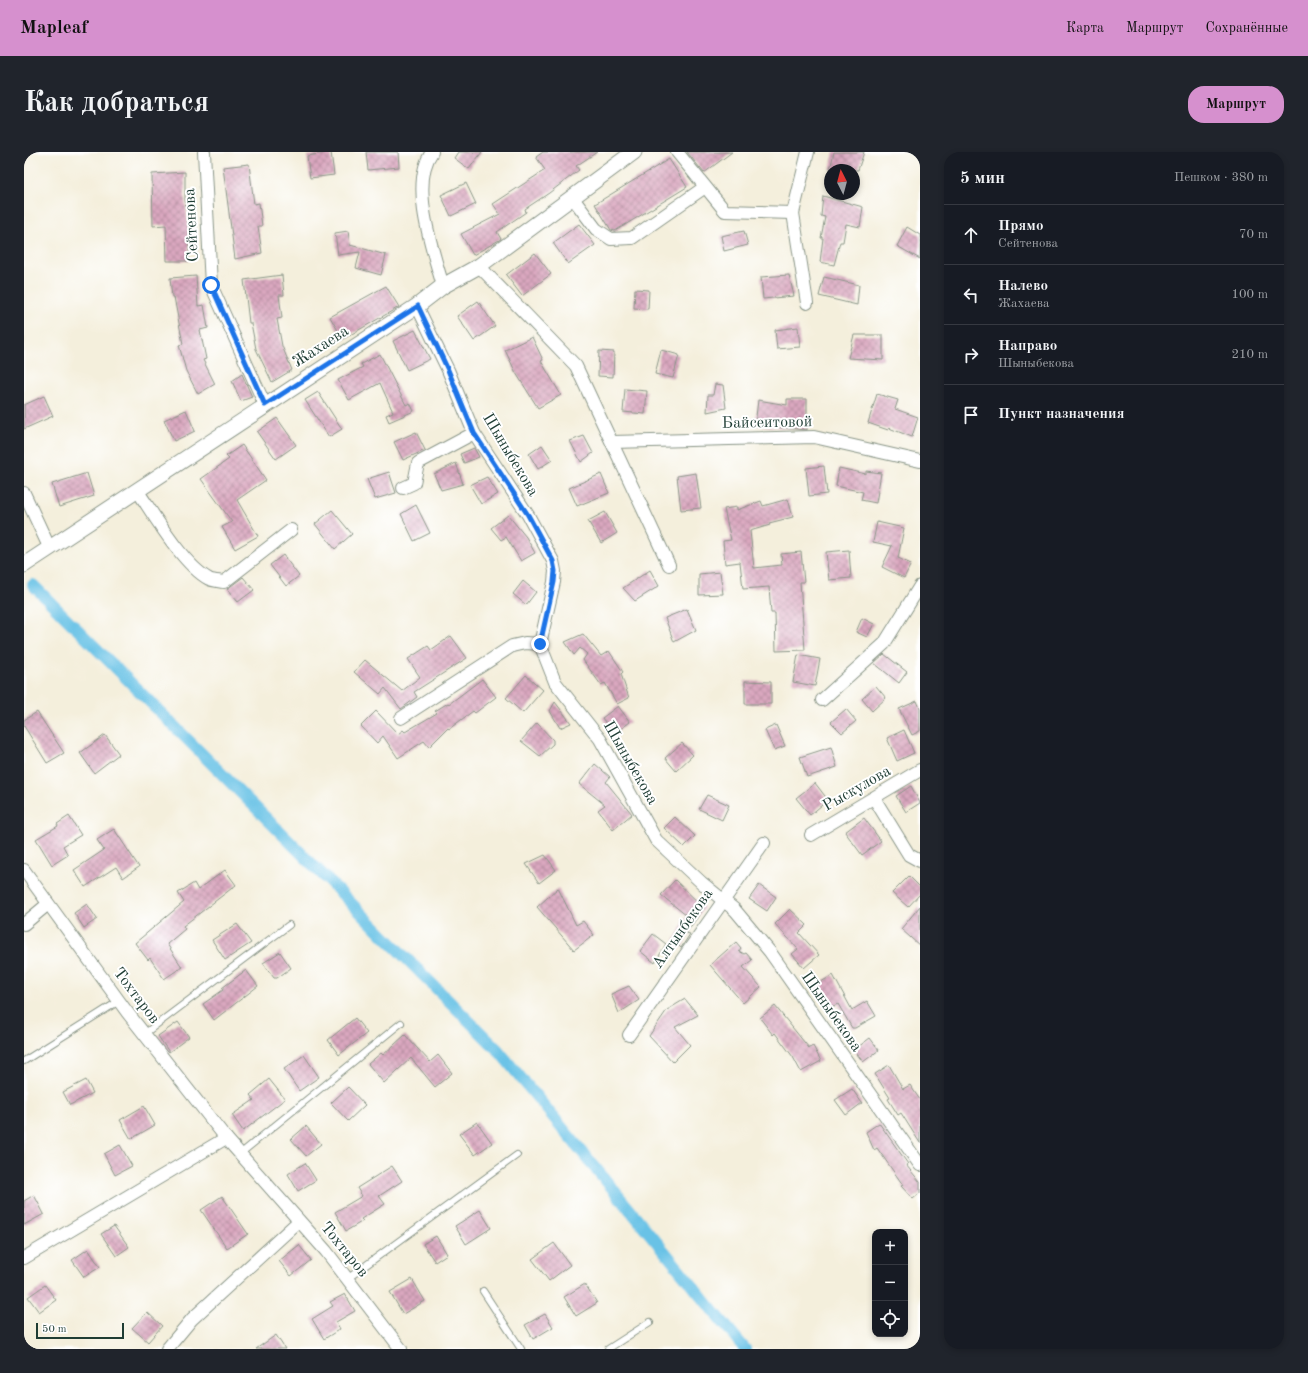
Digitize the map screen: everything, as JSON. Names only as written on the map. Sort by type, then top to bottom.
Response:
[{"type":"street","name":"Сейтенова","points":[[204,152],[211,285],[265,405]]},
{"type":"street","points":[[432,152],[426,161],[422,188],[428,234],[443,286]]},
{"type":"street","name":"Жахаева","points":[[24,565],[48,551],[265,405],[418,306],[443,286],[479,266],[572,196],[634,152]]},
{"type":"street","points":[[677,152],[725,211],[794,213]]},
{"type":"street","points":[[807,303],[794,213],[808,152]]},
{"type":"street","points":[[572,196],[596,229],[611,239],[632,238],[705,187]]},
{"type":"street","points":[[479,266],[576,366],[669,565]]},
{"type":"street","name":"Шыныбекова","points":[[418,306],[448,370],[474,433],[528,515],[553,561],[555,571],[554,582],[540,644],[556,682],[600,739],[656,840],[702,883],[735,910],[770,952],[920,1165]]},
{"type":"street","points":[[403,488],[414,483],[418,464],[474,433]]},
{"type":"street","name":"Байсеитовой","points":[[612,442],[814,437],[920,461]]},
{"type":"street","points":[[137,490],[165,534],[188,561],[209,579],[224,582],[291,530]]},
{"type":"street","points":[[24,493],[48,551]]},
{"type":"street","points":[[822,700],[884,644],[920,586]]},
{"type":"street","points":[[401,718],[512,646],[525,643],[540,644]]},
{"type":"street","name":"Рыскулова","points":[[810,835],[920,770]]},
{"type":"street","points":[[874,798],[909,855],[920,861]]},
{"type":"street","name":"Алтынбекова","points":[[629,1035],[764,843]]},
{"type":"street","name":"Тохтаров","points":[[24,870],[144,1034],[226,1138],[299,1221],[347,1279],[401,1349]]},
{"type":"street","points":[[24,924],[48,904]]},
{"type":"street","points":[[24,1258],[226,1138]]},
{"type":"street","points":[[167,1349],[192,1318],[299,1221]]},
{"type":"lane","points":[[144,1034],[289,926]]},
{"type":"lane","points":[[24,1061],[119,1001]]},
{"type":"lane","points":[[240,1154],[401,1023]]},
{"type":"lane","points":[[347,1279],[517,1155]]},
{"type":"lane","points":[[483,1291],[521,1349]]},
{"type":"lane","points":[[608,1349],[650,1322]]},
{"type":"building","points":[[331,152],[334,175],[310,178],[307,156]]},
{"type":"building","points":[[366,152],[398,152],[399,167],[368,170]]},
{"type":"building","points":[[458,152],[482,152],[469,169],[454,158]]},
{"type":"building","points":[[543,152],[597,152],[576,166],[579,170],[525,209],[526,212],[497,232],[501,239],[473,255],[461,234],[500,214],[493,204],[545,170],[536,157]]},
{"type":"building","points":[[687,152],[732,152],[704,173]]},
{"type":"building","points":[[834,152],[864,152],[860,164],[831,164]]},
{"type":"building","points":[[669,159],[687,187],[615,231],[611,230],[595,204]]},
{"type":"building","points":[[249,164],[254,204],[259,203],[262,226],[258,226],[262,253],[235,259],[223,167]]},
{"type":"building","points":[[185,172],[185,199],[189,232],[189,261],[167,261],[166,225],[153,226],[152,174]]},
{"type":"building","points":[[466,183],[476,204],[451,216],[441,195]]},
{"type":"building","points":[[823,196],[824,200],[838,200],[863,207],[860,227],[846,224],[843,242],[840,242],[834,265],[820,262],[823,238],[821,238],[825,217],[821,216]]},
{"type":"building","points":[[579,224],[595,245],[568,264],[553,243]]},
{"type":"building","points":[[907,227],[920,235],[920,259],[897,246]]},
{"type":"building","points":[[348,231],[350,245],[386,255],[381,275],[356,268],[360,252],[338,255],[335,233]]},
{"type":"building","points":[[744,231],[748,245],[724,251],[721,236]]},
{"type":"building","points":[[535,253],[551,274],[522,296],[506,275]]},
{"type":"building","points":[[282,275],[284,295],[279,295],[282,318],[277,319],[282,346],[292,370],[272,382],[256,349],[251,323],[249,323],[244,280]]},
{"type":"building","points":[[789,275],[794,296],[763,299],[761,277]]},
{"type":"building","points":[[196,276],[198,306],[204,305],[208,328],[200,330],[206,359],[203,360],[215,384],[198,394],[186,371],[179,345],[183,344],[174,297],[172,297],[170,278]]},
{"type":"building","points":[[824,277],[859,285],[857,305],[819,296]]},
{"type":"building","points":[[386,286],[399,307],[343,339],[330,317]]},
{"type":"building","points":[[635,289],[649,290],[648,309],[634,308]]},
{"type":"building","points":[[478,301],[495,326],[474,341],[457,316]]},
{"type":"building","points":[[798,327],[800,347],[777,349],[775,330]]},
{"type":"building","points":[[415,330],[430,359],[407,370],[393,341]]},
{"type":"building","points":[[854,335],[883,335],[883,360],[848,358]]},
{"type":"building","points":[[532,337],[543,360],[541,361],[561,395],[538,408],[516,373],[505,350]]},
{"type":"building","points":[[661,350],[679,355],[673,378],[655,374]]},
{"type":"building","points":[[599,351],[614,352],[613,377],[598,376]]},
{"type":"building","points":[[380,354],[406,405],[410,403],[414,411],[389,422],[386,415],[393,412],[380,383],[349,400],[338,380],[363,367],[361,364]]},
{"type":"building","points":[[242,374],[252,397],[241,401],[232,381]]},
{"type":"building","points":[[715,384],[723,385],[726,408],[707,412],[708,395],[713,395]]},
{"type":"building","points":[[625,389],[647,391],[645,414],[623,412]]},
{"type":"building","points":[[318,392],[342,429],[329,437],[305,400]]},
{"type":"building","points":[[877,394],[898,400],[895,409],[918,417],[912,437],[889,428],[888,430],[868,423]]},
{"type":"building","points":[[44,396],[53,416],[24,429],[24,405]]},
{"type":"building","points":[[787,399],[807,399],[807,430],[755,425],[758,400],[787,405]]},
{"type":"building","points":[[186,410],[195,431],[174,441],[164,420]]},
{"type":"building","points":[[277,418],[296,445],[276,459],[257,432]]},
{"type":"building","points":[[416,432],[425,450],[403,460],[394,442]]},
{"type":"building","points":[[584,436],[593,453],[581,462],[570,441]]},
{"type":"building","points":[[242,445],[266,480],[237,500],[258,536],[235,549],[222,527],[232,522],[201,479],[229,459],[226,456]]},
{"type":"building","points":[[542,445],[552,460],[538,469],[529,454]]},
{"type":"building","points":[[474,448],[479,457],[464,463],[460,454]]},
{"type":"building","points":[[456,463],[463,484],[441,490],[434,474]]},
{"type":"building","points":[[824,466],[827,494],[809,496],[806,468]]},
{"type":"building","points":[[839,468],[866,474],[866,471],[881,473],[876,503],[861,500],[863,492],[836,486]]},
{"type":"building","points":[[389,472],[396,493],[375,499],[367,479]]},
{"type":"building","points":[[87,473],[94,496],[59,507],[52,484]]},
{"type":"building","points":[[696,473],[701,508],[681,510],[677,476]]},
{"type":"building","points":[[601,474],[609,493],[577,506],[569,488]]},
{"type":"building","points":[[487,477],[498,494],[481,504],[470,485]]},
{"type":"building","points":[[788,499],[793,517],[769,523],[770,525],[750,531],[754,568],[782,565],[781,554],[801,552],[804,582],[800,582],[805,650],[776,651],[775,613],[771,613],[769,587],[743,589],[740,562],[725,564],[723,541],[731,540],[724,509],[737,507],[737,510],[761,501],[763,506]]},
{"type":"building","points":[[416,505],[430,533],[414,541],[401,514]]},
{"type":"building","points":[[332,510],[352,534],[335,549],[315,524]]},
{"type":"building","points":[[605,512],[617,533],[601,543],[588,521]]},
{"type":"building","points":[[508,515],[526,537],[535,553],[521,561],[506,537],[501,540],[491,528]]},
{"type":"building","points":[[877,522],[904,528],[898,558],[911,564],[904,578],[882,567],[892,546],[873,542]]},
{"type":"building","points":[[849,550],[851,578],[829,580],[826,552]]},
{"type":"building","points":[[283,555],[299,576],[286,586],[270,565]]},
{"type":"building","points":[[650,570],[659,586],[635,601],[623,588]]},
{"type":"building","points":[[720,572],[723,594],[699,595],[699,574]]},
{"type":"building","points":[[243,577],[254,590],[238,602],[227,589]]},
{"type":"building","points":[[523,581],[536,592],[526,605],[513,594]]},
{"type":"building","points":[[687,609],[696,630],[674,642],[665,618]]},
{"type":"building","points":[[862,618],[874,624],[867,637],[856,632]]},
{"type":"building","points":[[583,634],[601,656],[609,651],[623,672],[621,674],[629,698],[617,704],[605,683],[601,685],[583,660],[587,654],[580,648],[574,655],[565,642]]},
{"type":"building","points":[[451,636],[467,658],[414,692],[417,697],[401,709],[385,688],[380,694],[354,672],[365,660],[402,691],[420,677],[408,659],[428,646],[431,650]]},
{"type":"building","points":[[884,654],[907,672],[899,683],[874,663]]},
{"type":"building","points":[[798,655],[820,659],[815,686],[793,682]]},
{"type":"building","points":[[526,675],[543,690],[523,713],[506,698]]},
{"type":"building","points":[[482,679],[496,697],[475,713],[473,711],[449,729],[448,728],[429,747],[424,741],[398,758],[383,736],[377,743],[361,726],[376,711],[398,734],[403,730],[405,732],[437,713],[435,711],[448,703],[449,704]]},
{"type":"building","points":[[745,681],[771,682],[771,704],[745,704]]},
{"type":"building","points":[[876,686],[886,698],[872,711],[862,699]]},
{"type":"building","points":[[917,701],[920,708],[920,731],[912,735],[899,709]]},
{"type":"building","points":[[555,702],[571,723],[560,728],[550,711]]},
{"type":"building","points":[[618,706],[630,722],[614,734],[602,718]]},
{"type":"building","points":[[846,709],[856,721],[842,733],[831,722]]},
{"type":"building","points":[[37,712],[64,753],[47,763],[24,726],[24,720]]},
{"type":"building","points":[[537,723],[553,740],[553,744],[540,756],[521,741]]},
{"type":"building","points":[[776,725],[785,746],[774,750],[765,730]]},
{"type":"building","points":[[904,730],[914,753],[897,761],[887,738]]},
{"type":"building","points":[[105,735],[119,754],[94,773],[80,753]]},
{"type":"building","points":[[682,743],[693,755],[676,771],[665,758]]},
{"type":"building","points":[[831,747],[837,767],[807,777],[800,757]]},
{"type":"building","points":[[595,764],[610,777],[606,782],[632,814],[613,830],[598,810],[605,805],[579,784]]},
{"type":"building","points":[[815,783],[828,800],[810,815],[796,798]]},
{"type":"building","points":[[911,786],[920,803],[906,812],[896,796]]},
{"type":"building","points":[[707,795],[729,805],[722,820],[699,809]]},
{"type":"building","points":[[69,816],[81,835],[63,846],[68,855],[52,865],[36,839],[58,826],[57,824]]},
{"type":"building","points":[[675,817],[695,836],[684,847],[664,828]]},
{"type":"building","points":[[864,818],[881,841],[862,855],[845,832]]},
{"type":"building","points":[[114,829],[139,867],[123,878],[116,867],[85,887],[74,870],[104,850],[97,840]]},
{"type":"building","points":[[545,855],[556,870],[539,883],[526,864]]},
{"type":"building","points":[[225,870],[236,885],[183,926],[185,929],[167,944],[182,967],[164,979],[150,958],[148,960],[135,943],[184,902],[178,893],[194,883],[198,890]]},
{"type":"building","points":[[909,876],[920,887],[920,894],[908,907],[892,893]]},
{"type":"building","points":[[675,880],[704,908],[686,933],[690,934],[681,948],[674,941],[687,916],[661,895]]},
{"type":"building","points":[[759,885],[776,897],[767,911],[749,899]]},
{"type":"building","points":[[558,888],[576,925],[583,921],[594,935],[574,950],[537,907]]},
{"type":"building","points":[[87,904],[97,919],[84,928],[74,913]]},
{"type":"building","points":[[920,906],[920,946],[901,929]]},
{"type":"building","points":[[790,909],[807,925],[799,933],[819,955],[804,968],[792,954],[798,949],[775,924]]},
{"type":"building","points":[[237,924],[251,943],[225,960],[212,940]]},
{"type":"building","points":[[653,934],[666,944],[655,963],[640,951]]},
{"type":"building","points":[[736,942],[741,948],[739,951],[744,954],[746,953],[752,960],[743,967],[761,987],[743,1003],[710,965]]},
{"type":"building","points":[[280,952],[291,968],[277,978],[274,978],[263,963]]},
{"type":"building","points":[[246,970],[258,986],[214,1020],[203,1004],[223,990],[222,988]]},
{"type":"building","points":[[833,975],[852,1010],[867,1001],[876,1016],[855,1028],[852,1028],[838,1004],[827,1009],[814,986]]},
{"type":"building","points":[[629,986],[639,1000],[619,1013],[611,994]]},
{"type":"building","points":[[685,999],[698,1015],[675,1027],[690,1045],[673,1062],[649,1036],[667,1010]]},
{"type":"building","points":[[775,1006],[809,1048],[813,1046],[821,1061],[801,1072],[793,1057],[775,1033],[773,1035],[760,1018]]},
{"type":"building","points":[[355,1018],[367,1033],[339,1055],[328,1040]]},
{"type":"building","points":[[178,1022],[189,1037],[169,1052],[158,1036]]},
{"type":"building","points":[[405,1035],[430,1062],[438,1055],[452,1073],[435,1087],[411,1058],[384,1083],[368,1064],[381,1053],[383,1055]]},
{"type":"building","points":[[870,1038],[879,1050],[863,1062],[854,1050]]},
{"type":"building","points":[[304,1055],[319,1077],[299,1091],[284,1069]]},
{"type":"building","points":[[889,1065],[903,1089],[910,1085],[920,1100],[920,1143],[901,1113],[898,1115],[888,1099],[890,1098],[875,1074]]},
{"type":"building","points":[[269,1079],[285,1099],[243,1131],[232,1115],[254,1100],[250,1095]]},
{"type":"building","points":[[86,1080],[93,1093],[70,1105],[63,1092]]},
{"type":"building","points":[[348,1087],[365,1105],[348,1121],[331,1103]]},
{"type":"building","points":[[852,1089],[862,1103],[846,1115],[835,1100]]},
{"type":"building","points":[[144,1106],[155,1125],[131,1139],[120,1120]]},
{"type":"building","points":[[477,1122],[492,1143],[475,1155],[459,1134]]},
{"type":"building","points":[[879,1123],[908,1164],[906,1165],[920,1182],[920,1193],[913,1199],[901,1186],[903,1185],[877,1148],[874,1150],[866,1132]]},
{"type":"building","points":[[306,1126],[321,1144],[306,1156],[291,1139]]},
{"type":"building","points":[[120,1145],[132,1166],[115,1175],[104,1154]]},
{"type":"building","points":[[305,1163],[316,1180],[298,1191],[288,1174]]},
{"type":"building","points":[[392,1166],[402,1181],[379,1196],[385,1204],[361,1219],[363,1221],[346,1231],[335,1212],[362,1196],[357,1188]]},
{"type":"building","points":[[34,1195],[44,1214],[24,1225],[24,1201]]},
{"type":"building","points":[[222,1196],[248,1234],[227,1248],[201,1210]]},
{"type":"building","points":[[480,1210],[491,1228],[466,1244],[455,1226]]},
{"type":"building","points":[[114,1226],[129,1247],[116,1256],[101,1234]]},
{"type":"building","points":[[436,1236],[447,1254],[435,1262],[423,1244]]},
{"type":"building","points":[[554,1243],[570,1265],[549,1281],[532,1259]]},
{"type":"building","points":[[299,1245],[311,1260],[291,1276],[279,1261]]},
{"type":"building","points":[[88,1249],[100,1267],[84,1277],[72,1260]]},
{"type":"building","points":[[412,1279],[425,1301],[403,1314],[390,1292]]},
{"type":"building","points":[[585,1284],[597,1303],[576,1316],[564,1297]]},
{"type":"building","points":[[45,1285],[56,1300],[39,1312],[28,1297]]},
{"type":"building","points":[[345,1294],[355,1311],[336,1322],[340,1329],[324,1339],[312,1319],[333,1306],[330,1302]]},
{"type":"building","points":[[147,1312],[162,1326],[148,1342],[132,1328]]},
{"type":"building","points":[[545,1314],[553,1327],[533,1339],[525,1325]]},
{"type":"building","points":[[276,1335],[285,1349],[256,1349]]},
{"type":"waterway","points":[[33,585],[498,1050],[745,1349]]},
{"type":"route","points":[[211,285],[265,405],[418,306],[448,370],[474,433],[528,515],[553,561],[555,571],[554,582],[540,644]]}]
